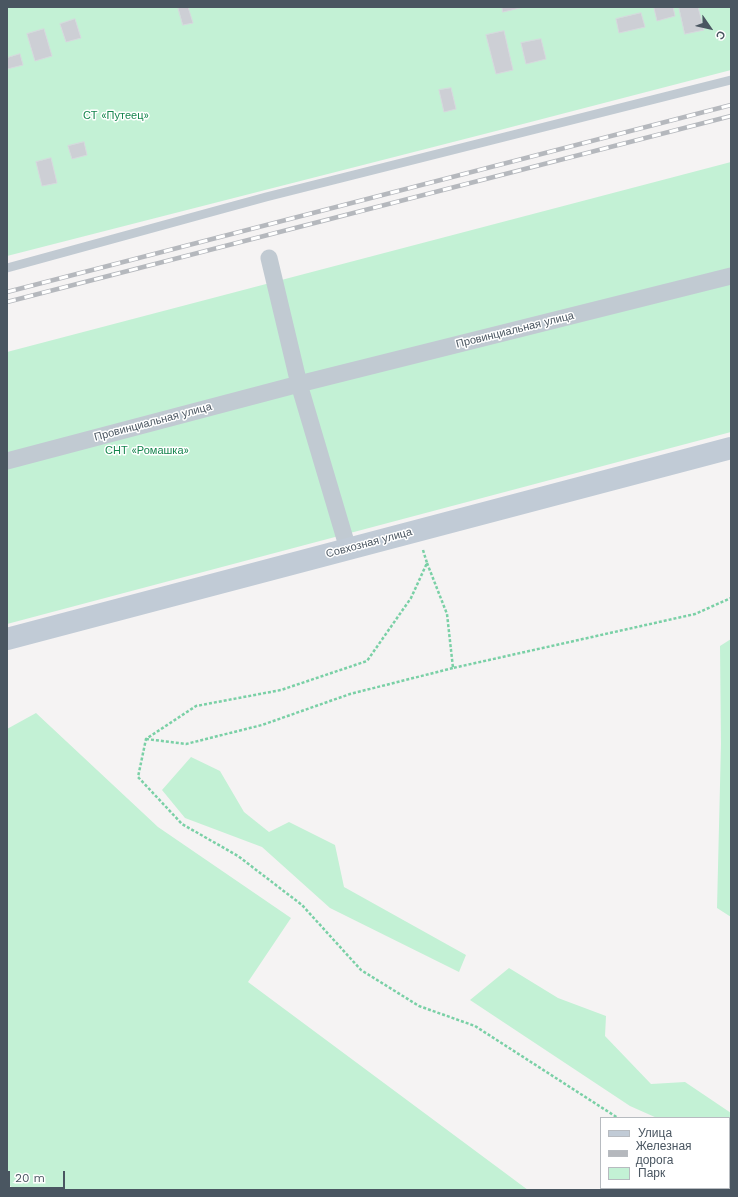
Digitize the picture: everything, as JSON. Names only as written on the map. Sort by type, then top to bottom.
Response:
[{"type":"street","points":[[269,258],[299,384],[348,549]]},
{"type":"street","name":"Провинциальная улица","points":[[7,461],[299,384],[731,276]]},
{"type":"street","name":"Совхозная улица","points":[[7,639],[731,448]]},
{"type":"lane","points":[[7,268],[266,197],[731,80]]},
{"type":"path","points":[[417,530],[427,563],[447,614],[453,668]]},
{"type":"path","points":[[427,563],[411,598],[366,661],[281,690],[196,706],[146,739],[138,777],[182,824],[238,856],[302,905],[361,970],[419,1006],[475,1026],[616,1117]]},
{"type":"path","points":[[146,739],[186,744],[262,725],[350,694],[453,668],[695,614],[731,598]]},
{"type":"green space","name":"СТ «Путеец»","points":[[7,7],[731,7],[731,70],[7,256]]},
{"type":"green space","name":"СНТ «Ромашка»","points":[[731,162],[731,432],[7,624],[7,352]]},
{"type":"green space","points":[[731,639],[731,917],[717,908],[721,744],[720,646]]},
{"type":"green space","points":[[36,713],[158,827],[291,918],[248,982],[528,1190],[15,1190],[7,1183],[7,729]]},
{"type":"green space","points":[[191,757],[220,771],[244,812],[269,832],[289,822],[335,845],[344,887],[466,955],[459,972],[330,908],[262,847],[185,818],[162,790]]},
{"type":"green space","points":[[509,968],[558,998],[606,1016],[605,1036],[651,1084],[685,1082],[731,1113],[731,1161],[730,1117],[655,1117],[630,1106],[470,1000]]},
{"type":"building","points":[[178,7],[188,7],[193,23],[183,25]]},
{"type":"building","points":[[502,7],[524,7],[503,12]]},
{"type":"building","points":[[673,7],[675,16],[657,21],[654,8]]},
{"type":"building","points":[[679,7],[698,7],[704,30],[685,34]]},
{"type":"building","points":[[641,13],[645,27],[619,33],[616,19]]},
{"type":"building","points":[[75,19],[81,38],[66,42],[60,24]]},
{"type":"building","points":[[44,29],[52,56],[35,61],[27,34]]},
{"type":"building","points":[[504,31],[513,70],[496,74],[486,35]]},
{"type":"building","points":[[541,39],[546,59],[526,64],[521,43]]},
{"type":"building","points":[[20,54],[23,65],[7,69],[7,58]]},
{"type":"building","points":[[451,88],[456,109],[444,112],[439,90]]},
{"type":"building","points":[[84,142],[87,155],[72,159],[68,146]]},
{"type":"building","points":[[51,158],[57,183],[42,186],[36,162]]},
{"type":"railway","points":[[7,292],[731,105]]},
{"type":"railway","points":[[7,302],[731,116]]}]
